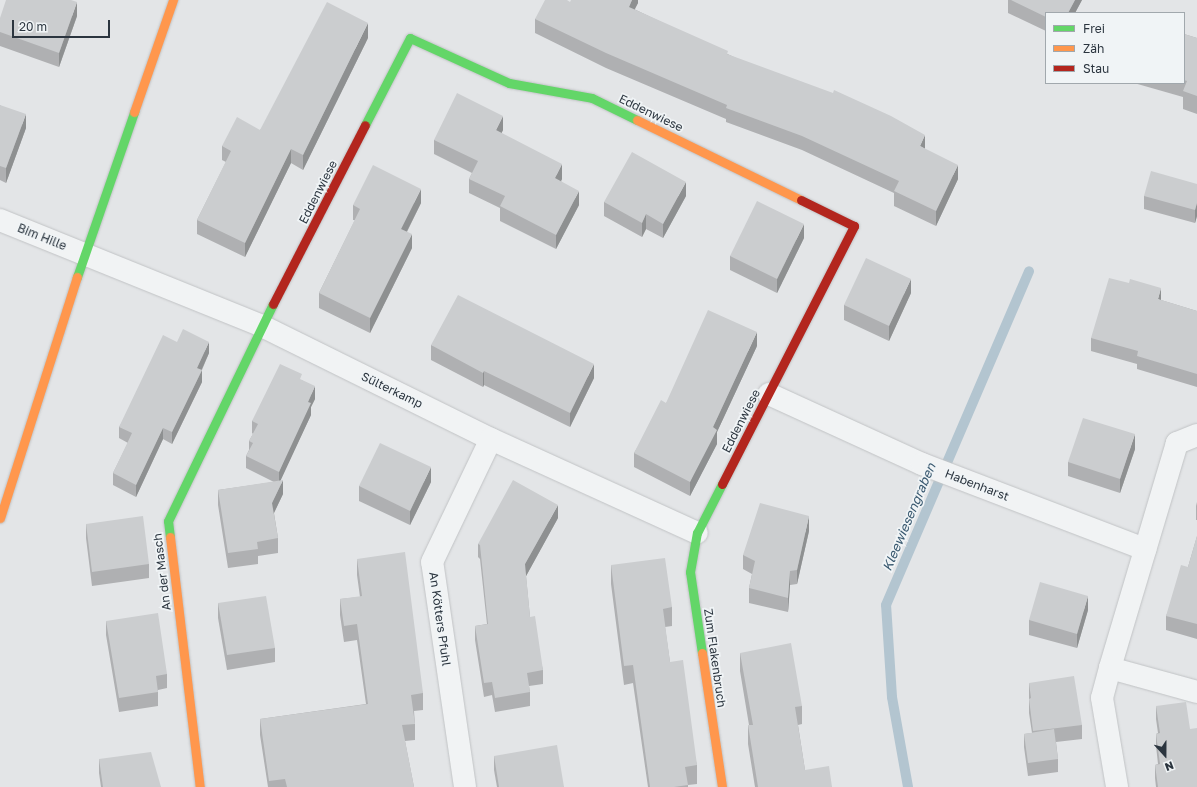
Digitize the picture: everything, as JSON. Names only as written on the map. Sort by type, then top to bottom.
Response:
[{"type":"street","points":[[0,518],[84,254],[173,0]]},
{"type":"street","name":"Eddenwiese","points":[[262,326],[410,38],[509,83],[592,98],[854,226],[697,533]]},
{"type":"street","name":"Bim Hille","points":[[0,220],[84,254]]},
{"type":"street","name":"Sülterkamp","points":[[84,254],[262,326],[490,439],[697,533]]},
{"type":"street","name":"An der Masch","points":[[200,787],[168,521],[262,326]]},
{"type":"street","name":"Habenharst","points":[[769,394],[922,464],[1145,549]]},
{"type":"street","points":[[1117,787],[1102,698],[1176,443],[1197,435]]},
{"type":"street","name":"An Kötters Pfuhl","points":[[465,787],[432,562],[490,439]]},
{"type":"street","name":"Zum Flakenbruch","points":[[697,533],[690,572],[722,787]]},
{"type":"street","points":[[1110,668],[1197,692]]},
{"type":"building","points":[[6,0],[71,0],[77,2],[59,53],[0,32],[0,18]]},
{"type":"building","points":[[545,0],[567,0],[570,2],[571,0],[632,0],[629,7],[728,51],[727,54],[833,93],[834,90],[891,116],[925,135],[920,146],[958,165],[936,211],[894,191],[899,181],[802,136],[726,108],[727,105],[606,53],[535,19]]},
{"type":"building","points":[[1011,0],[1075,0],[1069,12],[1045,12],[1045,17]]},
{"type":"building","points":[[327,2],[368,23],[303,155],[291,149],[245,243],[197,220],[231,151],[222,146],[237,117],[260,130]]},
{"type":"building","points":[[1185,34],[1197,38],[1197,96],[1183,91],[1187,81],[1185,80]]},
{"type":"building","points":[[457,93],[503,116],[496,130],[562,164],[555,178],[579,191],[556,235],[500,206],[505,196],[469,179],[478,161],[434,140]]},
{"type":"building","points":[[0,105],[26,114],[6,168],[0,166]]},
{"type":"building","points":[[632,152],[686,182],[663,224],[646,214],[642,223],[604,202]]},
{"type":"building","points":[[373,165],[421,189],[401,229],[412,234],[370,318],[319,293],[360,209],[353,205]]},
{"type":"building","points":[[1151,171],[1197,184],[1197,203],[1195,210],[1144,196]]},
{"type":"building","points":[[757,201],[804,224],[777,279],[730,256]]},
{"type":"building","points":[[866,258],[911,279],[889,326],[844,305]]},
{"type":"building","points":[[1109,278],[1129,283],[1130,279],[1161,288],[1158,299],[1197,311],[1197,374],[1137,356],[1138,351],[1091,338]]},
{"type":"building","points":[[458,295],[594,364],[570,413],[484,371],[483,373],[431,345]]},
{"type":"building","points":[[708,310],[757,332],[713,427],[717,430],[690,482],[634,453],[661,400],[666,403]]},
{"type":"building","points":[[183,329],[209,342],[197,368],[202,370],[172,432],[163,428],[136,485],[113,473],[132,433],[119,427],[163,335],[177,342]]},
{"type":"building","points":[[280,364],[302,374],[300,379],[315,386],[308,402],[311,403],[279,472],[246,456],[253,443],[249,441],[258,424],[252,421]]},
{"type":"building","points":[[1083,418],[1135,434],[1120,479],[1068,462]]},
{"type":"building","points":[[380,443],[431,467],[410,511],[359,486]]},
{"type":"building","points":[[283,480],[272,503],[278,538],[257,542],[258,549],[228,553],[218,490]]},
{"type":"building","points":[[513,480],[558,505],[525,564],[530,617],[535,616],[543,670],[527,673],[530,692],[495,698],[492,682],[484,683],[475,626],[488,624],[480,545],[478,544]]},
{"type":"building","points":[[760,503],[809,516],[797,570],[790,571],[788,598],[749,588],[755,561],[743,555]]},
{"type":"building","points":[[143,516],[149,564],[92,572],[86,524]]},
{"type":"building","points":[[1197,536],[1197,624],[1166,616],[1181,565],[1188,567]]},
{"type":"building","points":[[405,552],[423,693],[411,695],[415,724],[402,725],[414,787],[287,787],[285,779],[269,781],[260,719],[368,704],[357,624],[344,626],[340,599],[362,596],[357,559]]},
{"type":"building","points":[[665,558],[672,607],[663,609],[670,662],[683,660],[697,765],[685,767],[688,785],[674,787],[650,787],[633,665],[624,666],[611,565]]},
{"type":"building","points":[[1040,582],[1088,596],[1077,634],[1029,620]]},
{"type":"building","points":[[266,596],[275,648],[227,655],[218,603]]},
{"type":"building","points":[[158,613],[167,674],[156,676],[158,692],[119,698],[106,621]]},
{"type":"building","points":[[791,643],[802,706],[795,707],[805,770],[829,766],[832,787],[758,787],[748,725],[753,725],[740,653]]},
{"type":"building","points":[[1074,676],[1082,725],[1033,731],[1029,699],[1031,698],[1029,683]]},
{"type":"building","points":[[1186,702],[1190,729],[1197,728],[1197,787],[1158,787],[1155,765],[1160,764],[1156,734],[1160,733],[1156,706]]},
{"type":"building","points":[[1054,729],[1058,759],[1028,763],[1024,734]]},
{"type":"building","points":[[557,745],[564,787],[499,787],[494,756]]},
{"type":"building","points":[[151,752],[161,787],[103,787],[99,759]]},
{"type":"waterway","name":"Kleewiesengraben","points":[[908,787],[892,697],[886,605],[1029,271]]},
{"type":"traffic: fast","points":[[365,125],[410,38],[509,83],[592,98],[637,120]]},
{"type":"traffic: fast","points":[[77,277],[134,112]]},
{"type":"traffic: fast","points":[[170,537],[168,521],[273,304]]},
{"type":"traffic: fast","points":[[702,653],[690,572],[697,533],[722,484]]},
{"type":"traffic: slow","points":[[134,112],[173,0]]},
{"type":"traffic: slow","points":[[637,120],[801,200]]},
{"type":"traffic: slow","points":[[0,518],[77,277]]},
{"type":"traffic: slow","points":[[170,537],[200,787]]},
{"type":"traffic: slow","points":[[702,653],[722,787]]},
{"type":"traffic: jam","points":[[273,304],[365,125]]},
{"type":"traffic: jam","points":[[722,484],[854,226],[801,200]]}]
